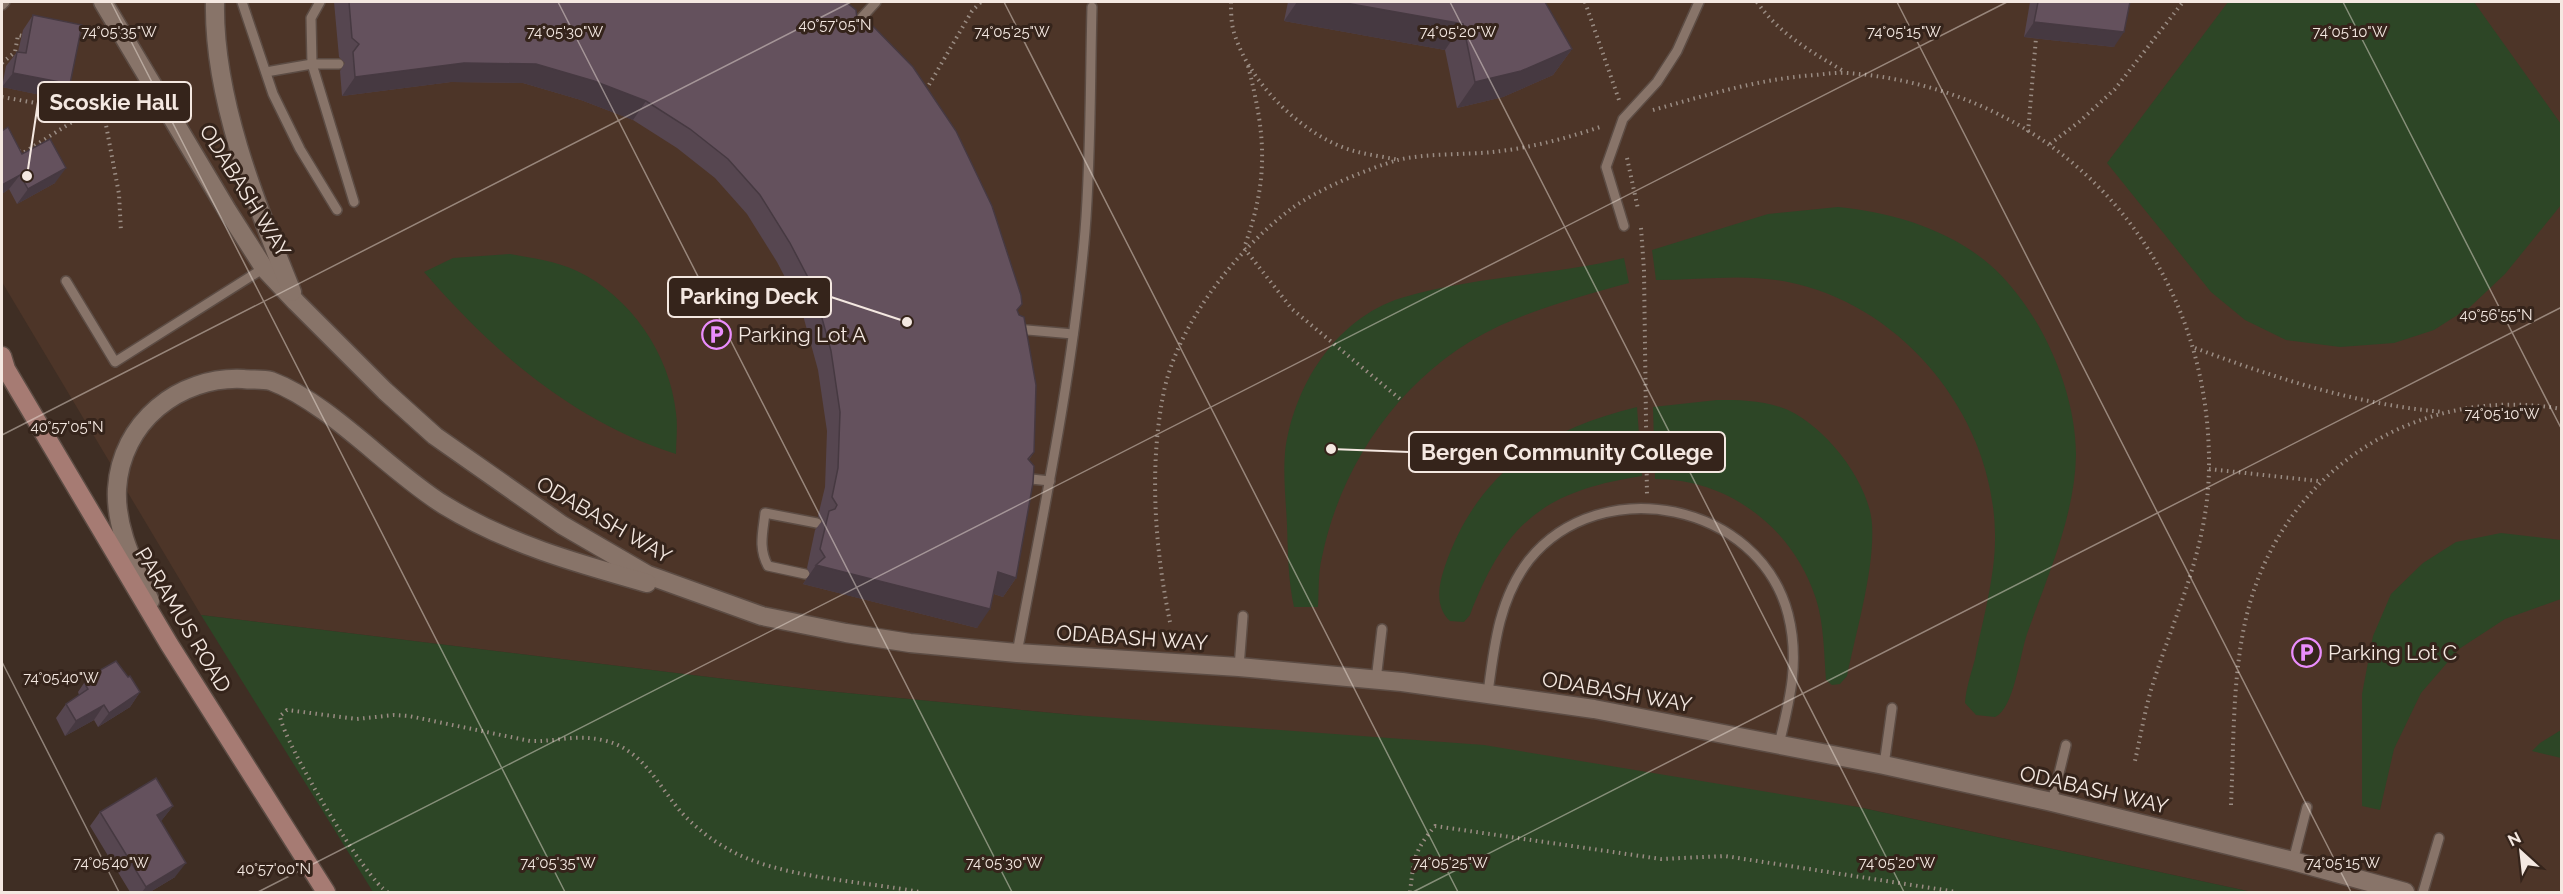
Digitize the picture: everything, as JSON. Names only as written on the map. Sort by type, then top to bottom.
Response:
[{"type":"main road","name":"PARAMUS ROAD","points":[[3,365],[169,644],[326,892]]},
{"type":"street","name":"ODABASH WAY","points":[[103,2],[264,268],[296,302],[384,392],[435,436],[562,525],[648,575],[762,616],[846,633],[1017,653],[1239,667],[1376,680],[1488,693],[1594,709],[1884,765],[2052,802],[2293,861],[2405,892]]},
{"type":"street","points":[[215,2],[222,74],[240,153],[265,226],[296,302]]},
{"type":"street","points":[[169,644],[123,538],[117,489],[128,445],[154,409],[183,389],[221,378],[269,381],[311,403],[443,504],[496,534],[551,556],[762,616]]},
{"type":"lane","points":[[2,5],[5,2]]},
{"type":"lane","points":[[242,2],[273,94],[300,149],[337,210]]},
{"type":"lane","points":[[320,2],[310,18],[312,64],[354,202]]},
{"type":"lane","points":[[848,33],[876,2]]},
{"type":"lane","points":[[1624,226],[1606,167],[1623,119],[1657,82],[1677,51],[1699,2]]},
{"type":"lane","points":[[1017,653],[1050,481],[1073,334],[1085,230],[1092,8]]},
{"type":"lane","points":[[266,72],[312,64],[339,64]]},
{"type":"lane","points":[[66,281],[115,362],[264,268]]},
{"type":"lane","points":[[1010,329],[1073,334]]},
{"type":"lane","points":[[1021,478],[1050,481]]},
{"type":"lane","points":[[1488,693],[1498,627],[1511,590],[1530,560],[1556,534],[1596,514],[1634,507],[1669,509],[1704,519],[1736,538],[1759,560],[1776,584],[1788,614],[1794,653],[1794,682],[1779,744]]},
{"type":"lane","points":[[806,574],[768,566],[762,556],[761,542],[765,513],[817,522]]},
{"type":"lane","points":[[1239,667],[1243,616]]},
{"type":"lane","points":[[1376,680],[1382,629]]},
{"type":"lane","points":[[1884,765],[1892,708]]},
{"type":"lane","points":[[2052,802],[2066,745]]},
{"type":"lane","points":[[2293,861],[2307,807]]},
{"type":"lane","points":[[2423,892],[2439,838]]},
{"type":"path","points":[[921,99],[972,11],[981,2]]},
{"type":"path","points":[[1230,2],[1232,28],[1248,66],[1263,137],[1256,215],[1244,248]]},
{"type":"path","points":[[1585,2],[1618,94],[1627,161],[1638,211]]},
{"type":"path","points":[[1757,2],[1767,15],[1800,46],[1846,72]]},
{"type":"path","points":[[2050,144],[2079,122],[2115,88],[2183,2]]},
{"type":"path","points":[[2,63],[15,52],[18,35],[22,36]]},
{"type":"path","points":[[2028,132],[2036,38]]},
{"type":"path","points":[[1248,66],[1284,109],[1316,135],[1353,151],[1400,160]]},
{"type":"path","points":[[1170,622],[1161,578],[1155,468],[1163,395],[1178,347],[1197,314],[1244,248],[1292,207],[1349,178],[1400,160],[1496,152],[1575,136],[1623,119],[1773,78],[1846,72],[1907,81],[1979,104],[2050,144],[2081,168],[2123,213],[2163,270],[2195,348],[2207,406],[2209,469],[2204,523],[2190,583],[2151,690],[2134,765]]},
{"type":"path","points":[[63,82],[99,88],[119,194],[121,232]]},
{"type":"path","points":[[2,97],[104,115]]},
{"type":"path","points":[[12,142],[17,151],[23,153],[88,112]]},
{"type":"path","points":[[1640,220],[1644,270],[1647,508]]},
{"type":"path","points":[[1244,248],[1292,309],[1400,399]]},
{"type":"path","points":[[2195,348],[2276,378],[2407,409],[2445,412],[2502,405],[2562,409]]},
{"type":"path","points":[[2231,805],[2238,666],[2248,611],[2262,566],[2289,517],[2319,481],[2361,448],[2445,412]]},
{"type":"path","points":[[2209,469],[2319,481]]},
{"type":"path","points":[[388,892],[373,881],[301,762],[281,726],[280,716],[286,710],[357,719],[394,715],[409,716],[530,741],[573,736],[618,744],[643,762],[683,813],[729,850],[800,873],[919,892]]},
{"type":"path","points":[[1410,892],[1416,851],[1422,840],[1435,826],[1661,859],[1725,856],[1957,892]]},
{"type":"shaded area","points":[[2,2],[2561,2],[2561,892],[2252,892],[1858,807],[1074,715],[816,690],[201,615],[2,282]]},
{"type":"green space","points":[[2228,2],[2474,2],[2561,124],[2561,205],[2505,274],[2470,307],[2434,330],[2394,343],[2340,347],[2286,340],[2245,320],[2211,292],[2107,163]]},
{"type":"green space","points":[[1838,207],[1878,213],[1918,224],[1956,241],[1989,264],[2024,303],[2051,351],[2062,377],[2074,430],[2076,455],[2071,501],[2059,546],[2027,634],[2012,692],[2002,712],[1995,717],[1976,715],[1965,703],[1985,612],[1995,549],[1990,490],[1978,448],[1959,408],[1934,372],[1904,341],[1869,314],[1830,295],[1772,279],[1656,280],[1652,250],[1768,214]]},
{"type":"green space","points":[[510,254],[552,262],[577,271],[614,295],[630,311],[644,329],[665,369],[676,413],[676,454],[603,423],[538,381],[478,330],[424,272],[453,258]]},
{"type":"green space","points":[[1624,258],[1629,283],[1547,307],[1499,326],[1466,344],[1435,366],[1408,392],[1384,421],[1363,452],[1345,486],[1322,557],[1318,607],[1294,607],[1289,566],[1284,480],[1285,453],[1297,404],[1308,380],[1337,339],[1377,308],[1401,298],[1456,285],[1568,269]]},
{"type":"green space","points":[[1717,400],[1764,403],[1796,414],[1826,438],[1852,471],[1862,489],[1872,524],[1871,560],[1847,676],[1840,684],[1832,685],[1826,680],[1821,619],[1806,573],[1792,550],[1774,530],[1755,512],[1732,498],[1682,481],[1655,479],[1653,407]]},
{"type":"green space","points":[[1637,407],[1642,476],[1579,491],[1554,502],[1532,517],[1514,535],[1498,557],[1483,583],[1470,615],[1464,622],[1450,621],[1442,609],[1439,595],[1445,566],[1459,533],[1476,504],[1496,480],[1518,460],[1544,442],[1572,428]]},
{"type":"green space","points":[[2501,533],[2561,540],[2561,599],[2505,619],[2459,649],[2421,693],[2394,749],[2380,810],[2362,806],[2362,694],[2373,636],[2391,594],[2423,563],[2456,542]]},
{"type":"green space","points":[[201,615],[816,690],[1074,715],[1484,745],[1858,807],[2252,892],[373,892]]},
{"type":"green space","points":[[2561,730],[2561,758],[2532,751],[2540,743]]},
{"type":"building","points":[[349,2],[846,2],[856,10],[857,19],[866,19],[913,67],[956,131],[992,206],[1021,295],[1022,304],[1017,310],[1019,315],[1024,317],[1036,385],[1034,452],[1028,459],[1034,466],[1033,483],[1016,578],[998,572],[990,609],[816,565],[825,557],[820,549],[829,511],[835,509],[837,505],[832,497],[838,468],[840,412],[831,351],[814,289],[790,243],[760,195],[728,159],[690,129],[646,101],[594,81],[536,64],[464,63],[355,77],[353,52],[359,44],[352,38]]},
{"type":"building","points":[[1340,2],[1545,2],[1572,49],[1521,71],[1475,82],[1463,24]]},
{"type":"building","points":[[2038,2],[2130,2],[2124,32],[2034,22]]},
{"type":"building","points":[[33,15],[82,25],[70,84],[13,73],[17,52],[26,53]]},
{"type":"building","points":[[8,127],[22,154],[50,139],[66,168],[28,189],[20,175],[2,185],[2,131]]},
{"type":"building","points":[[116,661],[128,677],[130,676],[140,692],[109,713],[104,705],[76,721],[66,704],[88,689],[86,686],[91,683],[88,677]]},
{"type":"building","points":[[156,778],[173,806],[157,815],[186,863],[146,887],[100,812]]},
{"type":"place","name":"Scoskie Hall","points":[[27,176]]},
{"type":"place","name":"Parking Deck","points":[[907,322]]},
{"type":"place","name":"Parking Lot A","points":[[717,335]]},
{"type":"place","name":"Bergen Community College","points":[[1331,449]]},
{"type":"place","name":"Parking Lot C","points":[[2307,653]]}]
